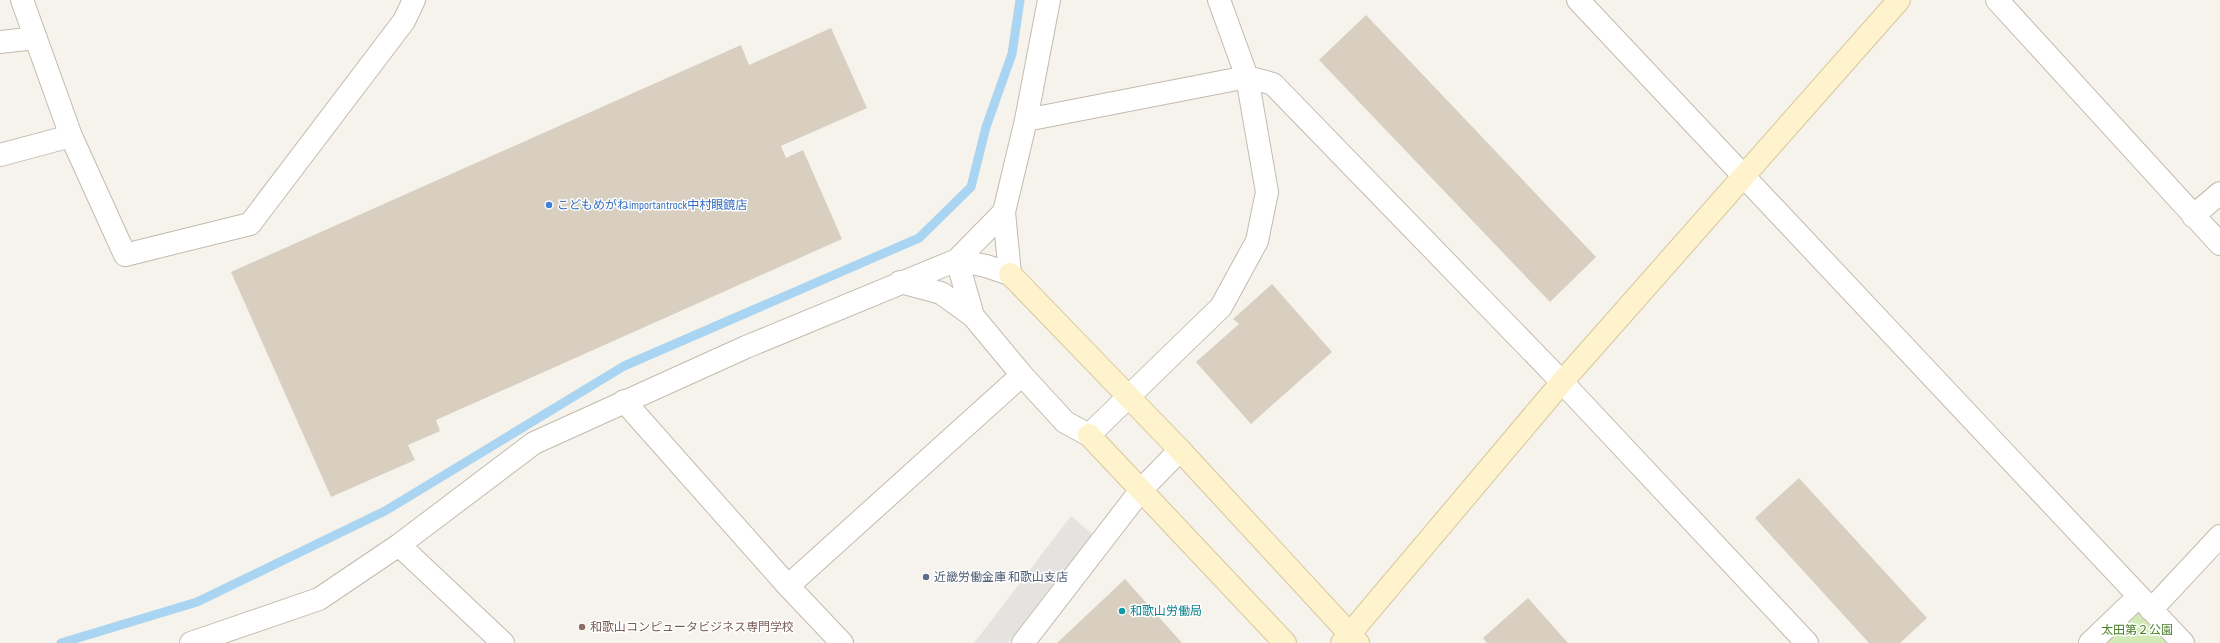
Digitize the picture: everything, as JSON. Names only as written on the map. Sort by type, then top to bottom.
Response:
[{"type":"street","points":[[22,0],[71,136],[124,255],[250,224],[404,21],[414,0]]},
{"type":"street","points":[[1010,274],[1004,212],[1026,120],[1049,0]]},
{"type":"street","points":[[1089,436],[1221,308],[1257,241],[1267,192],[1247,77],[1219,0]]},
{"type":"street","points":[[1578,0],[2183,643]]},
{"type":"street","points":[[957,260],[986,266],[1010,274],[1180,450],[1350,640],[1562,382],[1743,175],[1899,0]]},
{"type":"street","points":[[1997,0],[2220,244]]},
{"type":"street","points":[[0,42],[36,38]]},
{"type":"street","points":[[1026,120],[1247,77],[1273,84],[1562,382],[1808,643]]},
{"type":"street","points":[[0,155],[71,136]]},
{"type":"street","points":[[2193,216],[2220,193]]},
{"type":"street","points":[[191,643],[319,599],[399,545],[534,443],[624,401],[900,282],[957,260],[1004,212]]},
{"type":"street","points":[[957,260],[972,316]]},
{"type":"street","points":[[900,282],[941,293],[972,316],[1022,376],[1065,422],[1089,436],[1285,643]]},
{"type":"street","points":[[788,586],[1022,376]]},
{"type":"street","points":[[624,401],[788,586],[842,643]]},
{"type":"street","points":[[1023,643],[1141,490],[1180,450]]},
{"type":"street","points":[[2090,643],[2145,603],[2220,536]]},
{"type":"street","points":[[399,545],[503,643]]},
{"type":"green space","name":"太田第２公園","points":[[2138,610],[2169,643],[2104,643]]},
{"type":"shaded area","points":[[1071,516],[1092,534],[1008,643],[974,643]]},
{"type":"building","points":[[1366,15],[1596,257],[1550,302],[1319,60]]},
{"type":"building","points":[[831,28],[867,108],[781,146],[786,158],[803,150],[842,239],[436,420],[440,431],[408,445],[415,460],[331,497],[231,272],[741,45],[749,65]]},
{"type":"building","points":[[1272,284],[1332,352],[1251,424],[1196,362],[1239,324],[1233,319]]},
{"type":"building","points":[[1799,478],[1927,618],[1900,643],[1869,643],[1755,518]]},
{"type":"building","name":"和歌山労働局","points":[[1125,579],[1182,643],[1057,643]]},
{"type":"building","points":[[1528,598],[1568,643],[1487,643],[1483,638]]},
{"type":"waterway","points":[[61,643],[197,602],[385,511],[624,366],[919,238],[971,187],[986,127],[1012,54],[1020,0]]},
{"type":"place","name":"こどもめがねimportantrock中村眼鏡店","points":[[549,205]]},
{"type":"place","name":"近畿労働金庫 和歌山支店","points":[[926,577]]},
{"type":"place","name":"和歌山労働局","points":[[1122,611]]},
{"type":"place","name":"和歌山コンピュータビジネス専門学校","points":[[582,627]]}]
